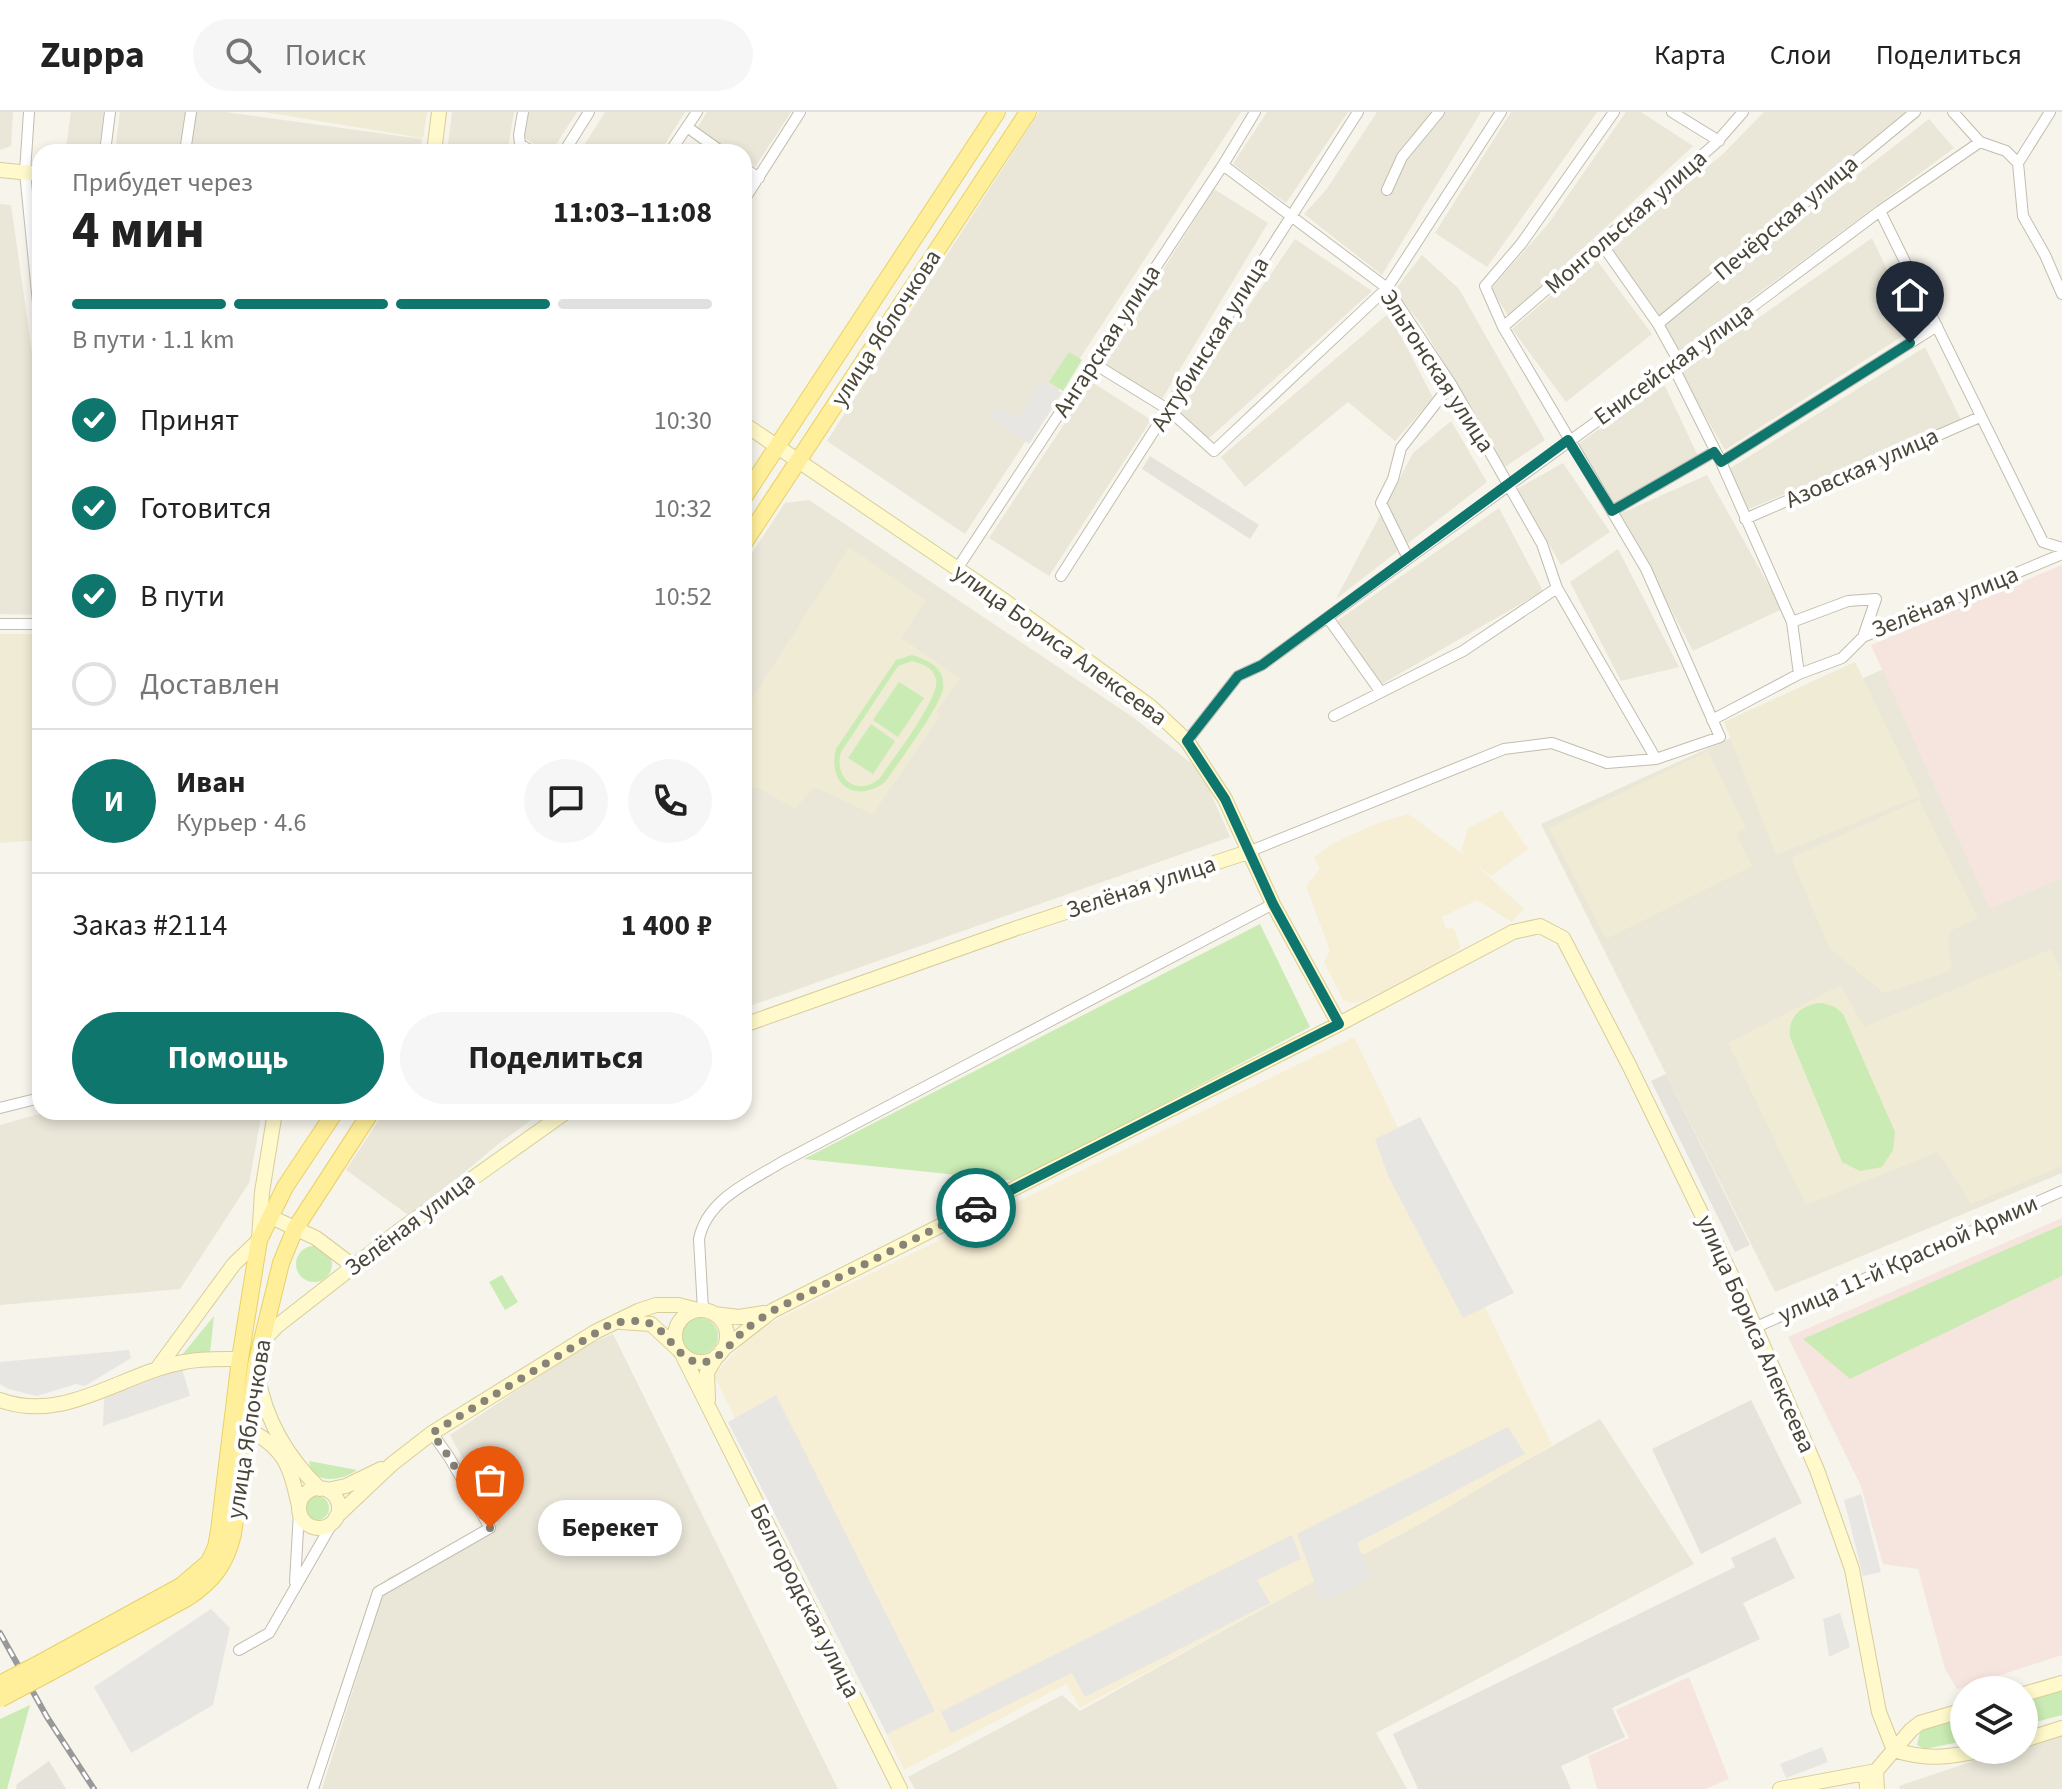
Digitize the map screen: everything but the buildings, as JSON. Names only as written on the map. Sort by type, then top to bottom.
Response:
[{"type":"main road","points":[[435,144],[439,112]]},
{"type":"main road","name":"улица Яблочкова","points":[[752,485],[997,112]]},
{"type":"main road","name":"улица Яблочкова","points":[[752,531],[1028,112]]},
{"type":"main road","points":[[0,170],[32,173]]},
{"type":"main road","name":"улица Бориса Алексеева","points":[[752,429],[957,569],[1151,707],[1187,741],[1225,799],[1273,904],[1339,1024],[1513,932],[1540,926],[1563,938],[1741,1295],[1817,1470],[1845,1547],[1879,1712],[1894,1750]]},
{"type":"main road","name":"Зелёная улица","points":[[752,1022],[1017,928],[1248,852]]},
{"type":"main road","points":[[612,1323],[635,1321],[651,1324],[696,1362],[708,1361],[772,1311],[1339,1024]]},
{"type":"main road","points":[[157,1369],[234,1264],[259,1240],[262,1192],[274,1120]]},
{"type":"main road","name":"улица Яблочкова","points":[[45,1668],[187,1598],[205,1586],[220,1570],[233,1534],[245,1450],[248,1362],[259,1240],[269,1216],[330,1120]]},
{"type":"main road","name":"улица Яблочкова","points":[[45,1668],[181,1586],[209,1562],[216,1547],[248,1362],[260,1344],[281,1263],[295,1229],[366,1120]]},
{"type":"main road","name":"Зелёная улица","points":[[260,1344],[277,1326],[353,1266],[555,1120]]},
{"type":"main road","points":[[269,1216],[337,1252],[353,1266]]},
{"type":"main road","points":[[247,1429],[272,1443],[287,1463],[304,1522],[313,1527],[324,1527],[392,1464],[432,1433],[612,1323],[656,1305],[678,1305],[748,1317],[772,1311]]},
{"type":"main road","points":[[680,1351],[675,1337],[677,1324],[686,1315],[705,1311],[723,1322],[726,1333],[720,1353]]},
{"type":"main road","name":"Белгородская улица","points":[[680,1351],[900,1789]]},
{"type":"main road","name":"Белгородская улица","points":[[710,1413],[706,1379],[709,1367],[720,1353]]},
{"type":"main road","points":[[0,1400],[18,1407],[60,1404],[98,1394],[157,1369],[185,1361],[248,1362],[267,1414],[294,1460],[337,1502],[334,1520]]},
{"type":"main road","points":[[245,1450],[272,1443]]},
{"type":"main road","points":[[299,1509],[308,1492],[360,1480],[392,1464]]},
{"type":"main road","points":[[0,1684],[45,1668]]},
{"type":"main road","points":[[0,1699],[45,1668]]},
{"type":"main road","points":[[2038,1690],[2062,1683]]},
{"type":"main road","points":[[1867,1789],[1871,1772],[1920,1723],[1950,1714]]},
{"type":"main road","points":[[2038,1736],[2062,1728]]},
{"type":"main road","points":[[1894,1750],[1918,1757],[1950,1756]]},
{"type":"main road","points":[[1780,1789],[1871,1772]]},
{"type":"main road","points":[[1871,1772],[1877,1789]]},
{"type":"street","points":[[29,112],[32,173]]},
{"type":"street","points":[[106,144],[110,112]]},
{"type":"street","points":[[186,144],[191,112]]},
{"type":"street","points":[[520,144],[523,112]]},
{"type":"street","points":[[569,144],[589,112]]},
{"type":"street","points":[[675,144],[697,112]]},
{"type":"street","points":[[752,188],[800,112]]},
{"type":"street","name":"Ангарская улица","points":[[957,569],[1255,112]]},
{"type":"street","name":"Ахтубинская улица","points":[[1061,576],[1358,112]]},
{"type":"street","points":[[1387,190],[1402,157],[1439,112]]},
{"type":"street","points":[[1093,363],[1169,410],[1214,451],[1387,288],[1501,112]]},
{"type":"street","points":[[1614,112],[1521,244],[1485,286],[1503,327],[1646,569],[1712,720],[1799,674],[1842,658],[1863,637]]},
{"type":"street","points":[[1672,112],[1719,141]]},
{"type":"street","name":"Монгольская улица","points":[[1503,327],[1719,141],[1743,112]]},
{"type":"street","name":"Печёрская улица","points":[[1658,324],[1915,112]]},
{"type":"street","points":[[1953,112],[1980,142],[2006,151],[2018,163]]},
{"type":"street","points":[[2050,112],[2018,163],[2023,216],[2062,294]]},
{"type":"street","points":[[687,127],[711,144]]},
{"type":"street","name":"Енисейская улица","points":[[1187,741],[1238,676],[1262,665],[1328,618],[1880,211],[1980,142]]},
{"type":"street","name":"Эльтонская улица","points":[[1223,165],[1387,288],[1451,384],[1542,544],[1557,588],[1656,759]]},
{"type":"street","points":[[752,173],[759,178]]},
{"type":"street","points":[[1880,211],[2043,542],[2062,551]]},
{"type":"street","points":[[1601,243],[1658,324],[1792,622],[1799,674]]},
{"type":"street","points":[[1721,462],[1937,326]]},
{"type":"street","points":[[1408,558],[1381,503],[1393,479],[1401,448],[1451,384]]},
{"type":"street","name":"Азовская улица","points":[[1745,519],[1980,417]]},
{"type":"street","points":[[1612,511],[1714,452]]},
{"type":"street","name":"Зелёная улица","points":[[1863,637],[2062,551]]},
{"type":"street","points":[[1334,716],[1463,651],[1557,588]]},
{"type":"street","name":"Зелёная улица","points":[[1792,622],[1848,601],[1876,599],[1863,637]]},
{"type":"street","points":[[1328,618],[1380,691]]},
{"type":"street","points":[[0,624],[32,624]]},
{"type":"street","name":"Зелёная улица","points":[[1248,852],[1504,749],[1552,743],[1607,763],[1656,759],[1720,737],[1712,720]]},
{"type":"street","points":[[705,1311],[699,1239],[708,1217],[735,1190],[782,1162],[1273,904]]},
{"type":"street","points":[[0,1108],[32,1100]]},
{"type":"street","name":"улица 11-й Красной Армии","points":[[1754,1328],[2062,1191]]},
{"type":"street","points":[[313,1789],[378,1592],[490,1528],[432,1433]]},
{"type":"street","points":[[295,1584],[299,1509]]},
{"type":"street","points":[[239,1650],[269,1633],[334,1520]]},
{"type":"shaded area","points":[[0,112],[13,112],[11,146],[0,150]]},
{"type":"shaded area","points":[[71,112],[104,112],[100,144],[66,144]]},
{"type":"shaded area","points":[[120,112],[187,112],[182,144],[116,144]]},
{"type":"shaded area","points":[[195,112],[225,112],[422,139],[421,144],[189,144]]},
{"type":"shaded area","points":[[264,112],[427,112],[423,138]]},
{"type":"shaded area","points":[[452,112],[514,112],[509,144],[448,144]]},
{"type":"shaded area","points":[[529,112],[577,112],[556,144],[534,144],[524,137]]},
{"type":"shaded area","points":[[605,112],[685,112],[665,144],[585,144]]},
{"type":"shaded area","points":[[707,112],[791,112],[755,167],[752,165],[752,144],[718,144],[696,130]]},
{"type":"shaded area","points":[[1039,112],[1241,112],[965,534],[827,441]]},
{"type":"shaded area","points":[[1267,112],[1348,112],[1286,203],[1233,164]]},
{"type":"shaded area","points":[[1377,112],[1481,112],[1382,275],[1304,214],[1326,190]]},
{"type":"shaded area","points":[[1511,112],[1597,112],[1487,267],[1435,233]]},
{"type":"shaded area","points":[[1626,112],[1641,112],[1693,146],[1509,317],[1491,289],[1548,224]]},
{"type":"shaded area","points":[[1764,112],[1908,112],[1660,319],[1607,247],[1722,155]]},
{"type":"shaded area","points":[[1929,119],[1954,148],[1678,353],[1663,326]]},
{"type":"shaded area","points":[[1214,189],[1268,223],[1159,404],[1102,367]]},
{"type":"shaded area","points":[[0,204],[11,205],[32,353],[32,615],[0,614]]},
{"type":"shaded area","points":[[1872,238],[1915,328],[1725,450],[1680,373]]},
{"type":"shaded area","points":[[1295,239],[1372,291],[1206,441],[1173,416]]},
{"type":"shaded area","points":[[1422,255],[1459,289],[1545,440],[1505,467],[1421,324],[1394,291]]},
{"type":"shaded area","points":[[1595,258],[1652,334],[1566,402],[1512,329]]},
{"type":"shaded area","points":[[1389,313],[1433,398],[1395,441],[1348,402],[1245,487],[1221,457]]},
{"type":"shaded area","points":[[1925,347],[1961,420],[1747,510],[1729,469]]},
{"type":"shaded area","points":[[1043,381],[1062,393],[1029,444],[989,418],[997,406],[1018,419],[1039,382]]},
{"type":"shaded area","points":[[1092,382],[1151,420],[1049,576],[989,538]]},
{"type":"shaded area","points":[[1664,384],[1698,456],[1615,506],[1578,444]]},
{"type":"shaded area","points":[[1451,421],[1487,482],[1336,599],[1413,453]]},
{"type":"shaded area","points":[[1150,456],[1259,525],[1250,539],[1142,469]]},
{"type":"shaded area","points":[[1563,463],[1610,532],[1561,565],[1517,489]]},
{"type":"shaded area","points":[[1707,475],[1782,609],[1693,651],[1620,514]]},
{"type":"shaded area","points":[[809,500],[1134,718],[1201,771],[1230,837],[752,1005],[752,553],[785,503]]},
{"type":"shaded area","points":[[1499,508],[1543,591],[1380,685],[1337,621]]},
{"type":"shaded area","points":[[849,547],[926,600],[901,638],[960,678],[937,711],[940,716],[873,814],[814,787],[795,809],[759,788],[752,789],[752,699]]},
{"type":"shaded area","points":[[1618,549],[1679,667],[1621,681],[1570,582]]},
{"type":"shaded area","points":[[2062,565],[2062,878],[1990,909],[1871,645]]},
{"type":"shaded area","points":[[2062,588],[2062,1173],[1775,1292],[1541,824]]},
{"type":"shaded area","points":[[0,634],[32,634],[32,841],[0,843]]},
{"type":"shaded area","points":[[1855,662],[1920,796],[1776,855],[1724,722]]},
{"type":"shaded area","points":[[1708,751],[1746,828],[1736,834],[1752,866],[1606,939],[1549,828]]},
{"type":"shaded area","points":[[1919,800],[1978,918],[1952,930],[1947,940],[1952,966],[1950,971],[1884,993],[1830,949],[1791,858]]},
{"type":"shaded area","points":[[1502,811],[1528,849],[1491,876],[1473,862],[1524,909],[1512,922],[1477,900],[1442,917],[1446,929],[1454,928],[1461,948],[1435,966],[1362,1001],[1353,1003],[1343,1000],[1324,962],[1330,951],[1306,886],[1320,869],[1314,857],[1334,843],[1375,824],[1408,814],[1464,855],[1462,849],[1468,828]]},
{"type":"shaded area","points":[[2051,949],[2062,974],[2062,1166],[1971,1204],[1938,1152],[1806,1205],[1728,1043],[1841,985],[1864,1027]]},
{"type":"shaded area","points":[[1354,1037],[1552,1445],[1422,1523],[1080,1708],[1066,1684],[904,1770],[714,1375],[754,1331]]},
{"type":"shaded area","points":[[1666,1074],[1750,1245],[1735,1252],[1651,1081]]},
{"type":"shaded area","points":[[32,1116],[32,1120],[261,1120],[249,1183],[180,1289],[0,1305],[0,1125]]},
{"type":"shaded area","points":[[1420,1117],[1514,1293],[1463,1318],[1388,1176],[1375,1139]]},
{"type":"shaded area","points":[[379,1120],[531,1120],[411,1217],[346,1170]]},
{"type":"shaded area","points":[[2062,1218],[2062,1655],[1997,1676],[1950,1677],[1945,1669],[1918,1569],[1883,1564],[1861,1486],[1788,1337]]},
{"type":"shaded area","points":[[613,1334],[838,1789],[322,1789],[388,1578],[498,1523],[450,1435],[586,1345]]},
{"type":"shaded area","points":[[129,1350],[131,1358],[85,1386],[76,1384],[37,1396],[0,1384],[0,1362]]},
{"type":"shaded area","points":[[182,1369],[190,1396],[103,1426],[104,1399]]},
{"type":"shaded area","points":[[776,1395],[935,1711],[887,1734],[728,1422]]},
{"type":"shaded area","points":[[1751,1400],[1802,1503],[1701,1554],[1652,1449]]},
{"type":"shaded area","points":[[1600,1419],[1694,1564],[1376,1733],[1407,1789],[915,1789],[908,1777],[1062,1695],[1080,1711]]},
{"type":"shaded area","points":[[1508,1427],[1525,1454],[1357,1543],[1372,1577],[1322,1603],[1297,1534]]},
{"type":"shaded area","points":[[488,1451],[508,1484],[490,1496],[469,1462]]},
{"type":"shaded area","points":[[1861,1494],[1881,1572],[1863,1576],[1844,1500]]},
{"type":"shaded area","points":[[1292,1535],[1301,1559],[1257,1580],[1270,1603],[1085,1697],[1072,1673],[951,1733],[941,1712]]},
{"type":"shaded area","points":[[1775,1537],[1795,1578],[1743,1603],[1760,1639],[1612,1708],[1625,1737],[1561,1766],[1571,1789],[1418,1789],[1393,1734],[1735,1567],[1731,1558]]},
{"type":"shaded area","points":[[211,1609],[230,1628],[213,1705],[131,1753],[94,1687]]},
{"type":"shaded area","points":[[1840,1613],[1850,1647],[1829,1657],[1823,1619]]},
{"type":"shaded area","points":[[1689,1677],[1729,1779],[1705,1789],[1597,1789],[1588,1756],[1629,1738],[1616,1710]]},
{"type":"shaded area","points":[[2062,1731],[2062,1789],[1900,1789],[1899,1786],[1964,1764],[2038,1764],[2038,1739]]},
{"type":"shaded area","points":[[1822,1747],[1828,1762],[1786,1778],[1780,1764]]},
{"type":"shaded area","points":[[49,1761],[66,1789],[16,1789],[17,1784]]},
{"type":"green space","points":[[1069,352],[1082,360],[1063,391],[1049,382]]},
{"type":"green space","points":[[912,655],[930,662],[942,676],[943,689],[927,721],[885,782],[864,791],[854,791],[840,781],[836,772],[836,749],[896,660]],"holes":[[[912,661],[924,665],[935,675],[936,688],[931,700],[880,778],[864,786],[849,783],[841,770],[841,752],[898,666]]]},
{"type":"green space","points":[[899,682],[924,698],[898,737],[873,720]]},
{"type":"green space","points":[[871,724],[895,741],[873,774],[848,758]]},
{"type":"green space","points":[[1260,924],[1310,1027],[1016,1181],[804,1159]]},
{"type":"green space","points":[[1823,1003],[1843,1014],[1895,1132],[1893,1150],[1882,1167],[1860,1171],[1842,1162],[1790,1037],[1791,1023],[1798,1012],[1809,1005]]},
{"type":"green space","points":[[2062,1225],[2062,1276],[1850,1379],[1803,1339]]},
{"type":"green space","points":[[314,1246],[327,1251],[332,1264],[327,1277],[314,1282],[301,1277],[296,1264],[301,1251]]},
{"type":"green space","points":[[502,1275],[518,1302],[505,1310],[489,1282]]},
{"type":"green space","points":[[214,1316],[210,1353],[182,1355]]},
{"type":"green space","points":[[700,1318],[713,1323],[718,1336],[713,1349],[700,1354],[687,1349],[682,1336],[687,1323]]},
{"type":"green space","points":[[309,1461],[357,1470],[336,1479],[322,1478],[311,1469]]},
{"type":"green space","points":[[317,1496],[326,1499],[329,1508],[326,1517],[317,1520],[308,1517],[305,1508],[308,1499]]},
{"type":"green space","points":[[2062,1690],[2062,1715],[2038,1721],[2038,1696]]},
{"type":"green space","points":[[30,1705],[7,1789],[0,1789],[0,1719]]},
{"type":"green space","points":[[1950,1721],[1950,1744],[1925,1749],[1917,1745],[1920,1732]]},
{"type":"railway","points":[[0,1633],[47,1717],[94,1789]]},
{"type":"way so far","points":[[490,1528],[432,1433],[612,1323],[635,1321],[651,1324],[686,1357],[696,1362],[713,1359],[772,1311],[976,1208]]},
{"type":"place","name":"Берекет","points":[[490,1528]]},
{"type":"route","points":[[976,1208],[1339,1024],[1273,904],[1225,799],[1187,741],[1238,676],[1262,665],[1328,618],[1568,440],[1612,511],[1714,452],[1721,462],[1910,343]]}]
